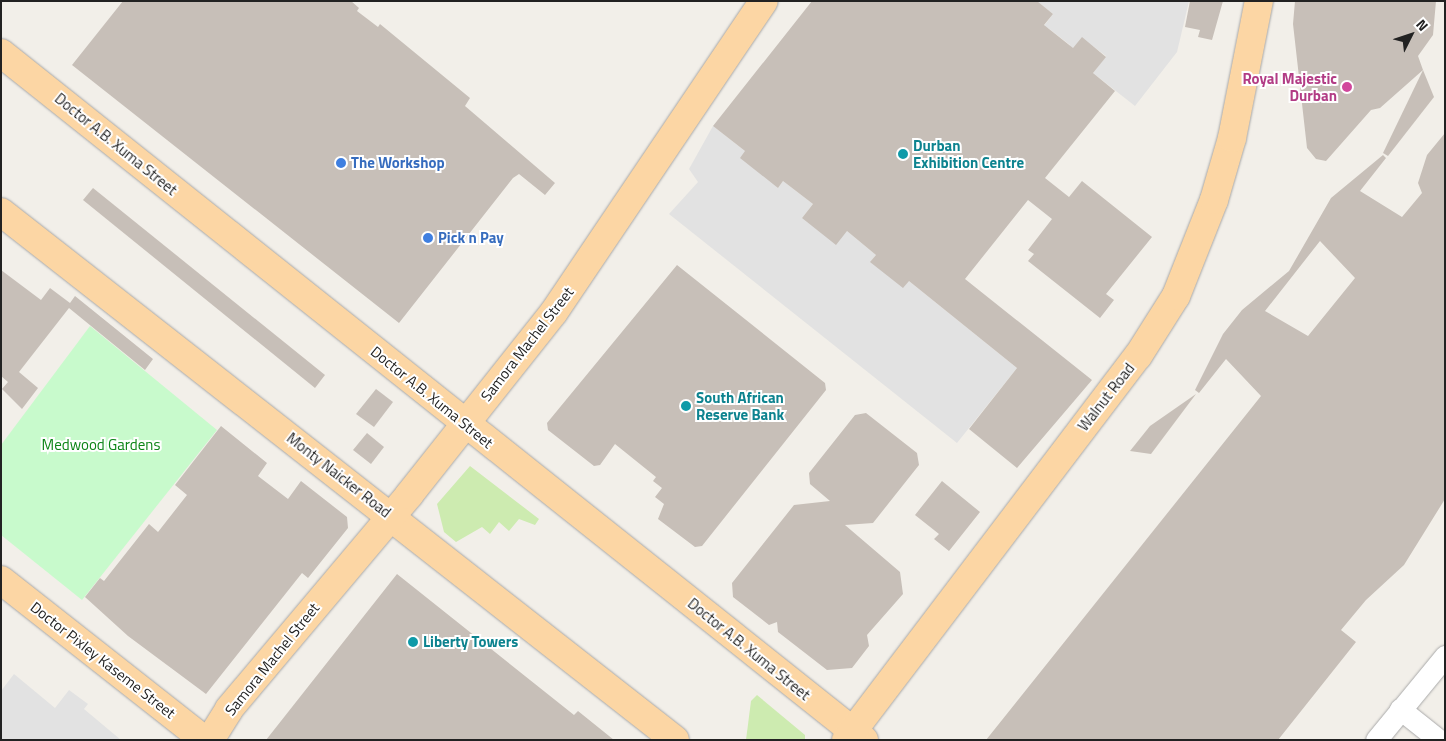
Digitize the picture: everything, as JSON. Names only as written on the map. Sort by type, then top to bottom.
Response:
[{"type":"main road","name":"Samora Machel Street","points":[[210,740],[229,709],[391,516],[585,269],[659,150],[764,1]]},
{"type":"main road","name":"Walnut Road","points":[[854,737],[1138,356],[1176,296],[1214,200],[1232,138],[1258,1]]},
{"type":"main road","name":"Doctor A.B. Xuma Street","points":[[1,53],[854,737]]},
{"type":"main road","name":"Monty Naicker Road","points":[[1,212],[675,740]]},
{"type":"main road","name":"Doctor Pixley Kaseme Street","points":[[1,580],[204,740]]},
{"type":"street","points":[[1376,740],[1445,656]]},
{"type":"street","points":[[1400,709],[1439,740]]},
{"type":"green space","name":"Medwood Gardens","points":[[90,326],[217,430],[82,600],[1,535],[1,445]]},
{"type":"green space","points":[[470,466],[539,519],[535,525],[519,519],[509,531],[499,522],[490,534],[482,527],[456,542],[444,532],[437,504]]},
{"type":"green space","points":[[757,695],[805,735],[805,740],[746,740],[751,701]]},
{"type":"shaded area","points":[[1037,1],[1189,1],[1177,52],[1135,106],[1093,73],[1106,56],[1082,38],[1069,53],[1070,45],[1048,28],[1041,30],[1053,14]]},
{"type":"shaded area","points":[[713,126],[745,151],[778,188],[783,181],[813,204],[802,218],[847,231],[876,255],[871,261],[909,281],[1017,368],[957,443],[669,214],[698,182],[689,169]]},
{"type":"shaded area","points":[[14,674],[55,708],[69,690],[88,704],[84,709],[121,740],[1,740],[1,691]]},
{"type":"building","name":"The Workshop","points":[[123,1],[351,1],[359,8],[357,11],[378,27],[380,24],[470,98],[465,106],[555,183],[545,195],[519,174],[513,178],[399,323],[72,65]]},
{"type":"building","name":"Durban Exhibition Centre","points":[[812,1],[1037,1],[1053,14],[1044,25],[1073,48],[1082,37],[1106,57],[1093,73],[1115,91],[1045,178],[1069,197],[1082,181],[1152,237],[1106,294],[1114,300],[1100,318],[1028,261],[1034,254],[1028,250],[1052,219],[1028,200],[965,279],[1092,380],[1017,468],[969,429],[1017,368],[909,281],[903,288],[870,262],[876,255],[847,231],[836,245],[802,218],[813,204],[783,181],[778,188],[740,158],[745,151],[713,126]]},
{"type":"building","points":[[1190,1],[1223,1],[1212,40],[1198,37],[1200,30],[1185,27]]},
{"type":"building","name":"Royal Majestic Durban","points":[[1295,1],[1436,1],[1433,35],[1418,56],[1423,70],[1380,108],[1371,110],[1326,161],[1316,159],[1307,148],[1293,24]]},
{"type":"building","points":[[1423,70],[1434,97],[1388,156],[1383,153]]},
{"type":"building","points":[[1445,133],[1445,499],[1404,565],[1366,600],[1341,630],[1356,642],[1278,740],[986,740],[1261,396],[1226,359],[1199,393],[1195,390],[1223,334],[1242,310],[1289,271],[1331,198],[1383,155],[1386,158],[1360,191],[1402,217],[1422,193],[1418,183],[1427,155]],"holes":[[[1320,241],[1355,278],[1308,336],[1265,311]]]},
{"type":"building","points":[[93,188],[325,375],[315,388],[83,200]]},
{"type":"building","name":"South African Reserve Bank","points":[[677,265],[825,383],[826,390],[702,546],[695,547],[658,519],[664,504],[655,497],[662,488],[653,481],[656,477],[615,444],[600,465],[594,466],[548,430],[547,423]]},
{"type":"building","points":[[1,270],[41,300],[50,288],[70,303],[75,296],[153,359],[145,370],[69,308],[19,372],[38,388],[22,409],[2,389],[8,382],[1,376]]},
{"type":"building","points":[[376,389],[393,402],[374,427],[356,414]]},
{"type":"building","points":[[1196,394],[1151,454],[1130,451],[1150,426]]},
{"type":"building","points":[[866,413],[917,453],[919,465],[873,523],[845,525],[900,572],[903,594],[867,635],[869,646],[852,668],[827,670],[778,632],[777,622],[769,625],[733,597],[732,583],[794,505],[830,501],[810,484],[809,473],[855,415]]},
{"type":"building","points":[[221,426],[267,463],[258,476],[288,499],[301,481],[347,517],[348,528],[308,578],[302,573],[206,694],[128,636],[85,597],[100,578],[104,581],[149,524],[158,532],[187,495],[175,485]]},
{"type":"building","points":[[367,433],[384,447],[371,464],[353,450]]},
{"type":"building","points":[[942,481],[980,512],[949,551],[934,539],[939,534],[915,515]]},
{"type":"building","name":"Liberty Towers","points":[[397,574],[574,715],[578,711],[614,740],[266,740]]},
{"type":"place","name":"Royal Majestic Durban","points":[[1347,87]]},
{"type":"place","name":"Durban Exhibition Centre","points":[[903,154]]},
{"type":"place","name":"The Workshop","points":[[341,163]]},
{"type":"place","name":"Pick n Pay","points":[[428,238]]},
{"type":"place","name":"South African Reserve Bank","points":[[686,406]]},
{"type":"place","name":"Liberty Towers","points":[[413,642]]}]
